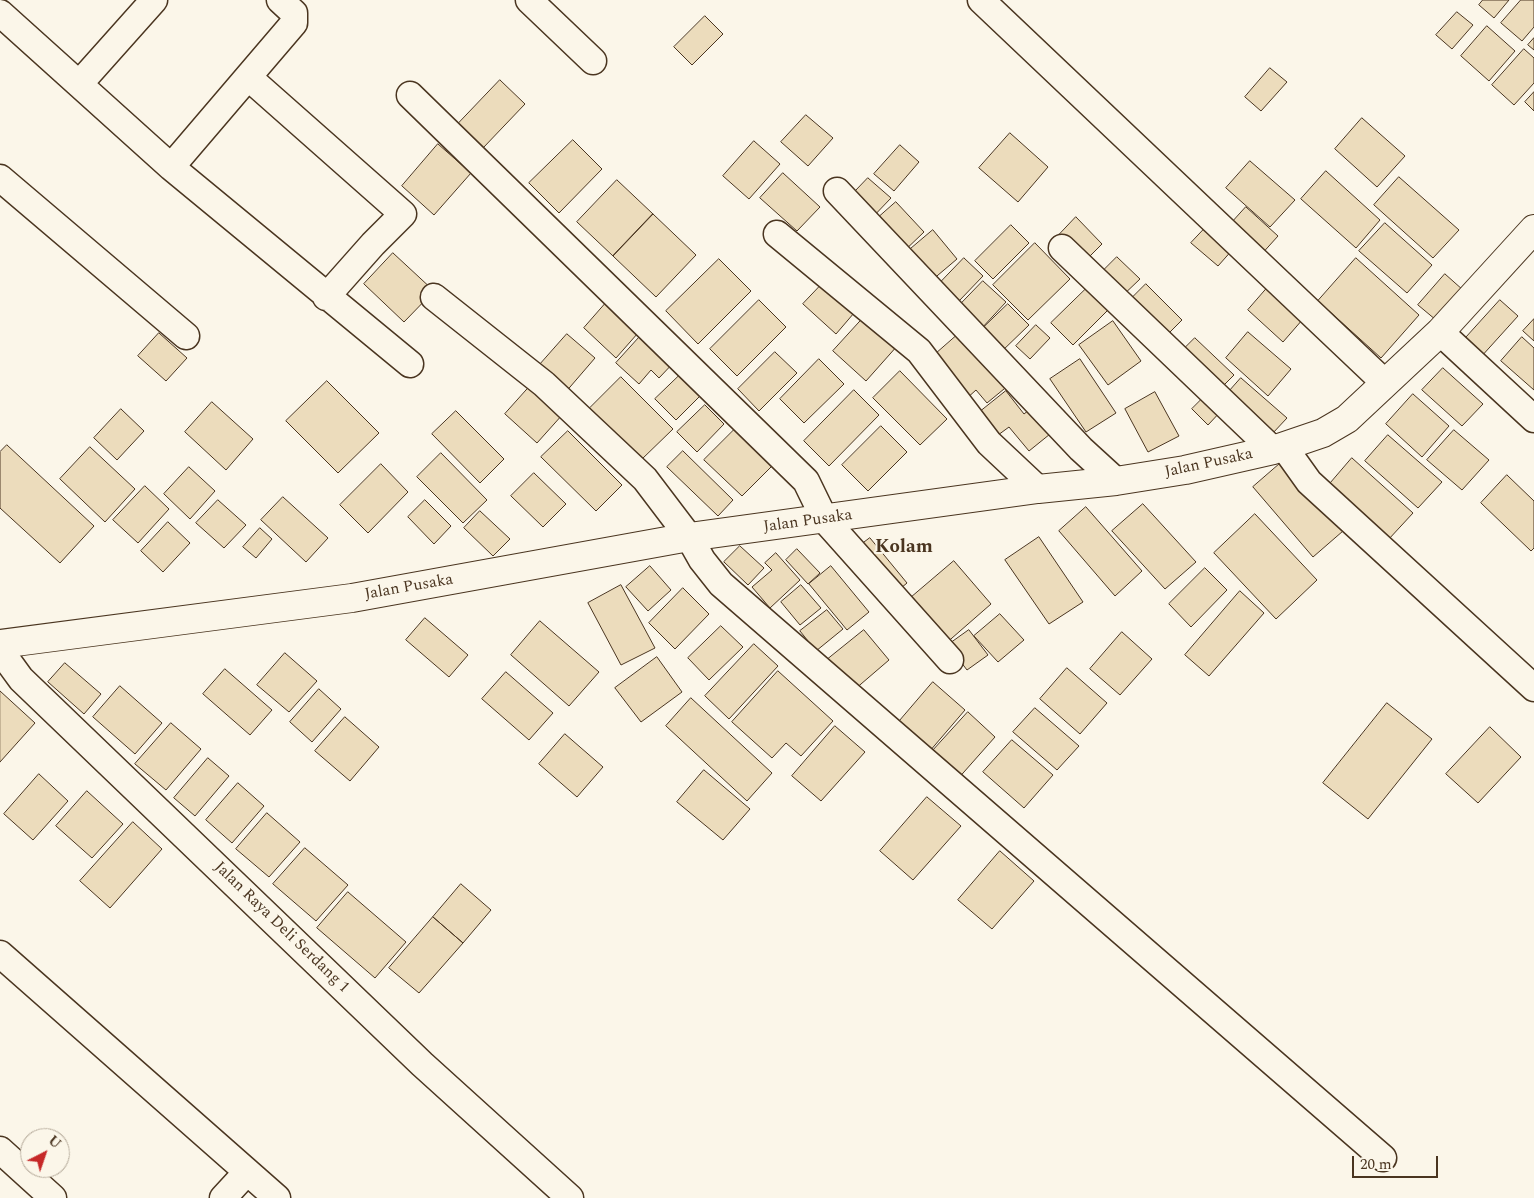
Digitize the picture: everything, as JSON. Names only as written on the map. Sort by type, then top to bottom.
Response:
[{"type":"street","points":[[80,83],[154,0]]},
{"type":"street","points":[[171,167],[294,23],[294,13],[280,0]]},
{"type":"street","points":[[529,0],[593,62]]},
{"type":"street","points":[[981,0],[1385,383]]},
{"type":"street","points":[[0,13],[80,83],[171,167],[326,297],[410,364]]},
{"type":"street","points":[[248,77],[403,214],[373,244],[326,297]]},
{"type":"street","points":[[410,95],[806,481],[825,520],[950,660]]},
{"type":"street","points":[[0,178],[186,336]]},
{"type":"street","points":[[837,191],[1081,449],[1116,481]]},
{"type":"street","name":"Jalan Pusaka","points":[[0,644],[352,598],[689,537],[825,520],[1038,489],[1116,481],[1185,470],[1278,449],[1323,433],[1347,419],[1440,332],[1534,230]]},
{"type":"street","points":[[777,234],[920,351],[989,443],[1038,489]]},
{"type":"street","points":[[1062,248],[1278,449],[1309,482],[1534,688]]},
{"type":"street","points":[[434,297],[551,391],[645,479],[689,537],[702,560],[722,584],[1383,1158]]},
{"type":"street","points":[[1440,332],[1534,418]]},
{"type":"street","name":"Jalan Raya Deli Serdang 1","points":[[0,650],[21,679],[422,1064],[570,1198]]},
{"type":"street","points":[[1,957],[277,1198]]},
{"type":"street","points":[[0,1150],[54,1198]]},
{"type":"street","points":[[223,1198],[247,1172]]},
{"type":"building","points":[[1483,0],[1509,0],[1494,18],[1479,5]]},
{"type":"building","points":[[1521,0],[1534,0],[1534,27],[1522,41],[1501,23]]},
{"type":"building","points":[[1457,12],[1473,25],[1452,49],[1436,35]]},
{"type":"building","points":[[705,16],[723,34],[692,65],[674,47]]},
{"type":"building","points":[[1487,26],[1515,51],[1489,81],[1461,56]]},
{"type":"building","points":[[1534,38],[1534,50],[1528,45]]},
{"type":"building","points":[[1524,49],[1534,58],[1534,83],[1514,105],[1492,85]]},
{"type":"building","points":[[1270,68],[1287,82],[1261,111],[1245,97]]},
{"type":"building","points":[[500,80],[525,104],[483,148],[458,124]]},
{"type":"building","points":[[1534,92],[1534,111],[1525,102]]},
{"type":"building","points":[[806,115],[833,138],[808,166],[781,142]]},
{"type":"building","points":[[1362,118],[1405,156],[1377,187],[1335,149]]},
{"type":"building","points":[[1010,133],[1048,167],[1018,202],[979,168]]},
{"type":"building","points":[[573,140],[602,169],[559,213],[529,183]]},
{"type":"building","points":[[754,141],[780,164],[749,199],[723,176]]},
{"type":"building","points":[[438,144],[471,173],[434,215],[402,186]]},
{"type":"building","points":[[900,145],[919,162],[894,191],[874,174]]},
{"type":"building","points":[[1250,161],[1295,200],[1270,227],[1226,188]]},
{"type":"building","points":[[1326,171],[1380,220],[1356,248],[1301,199]]},
{"type":"building","points":[[783,173],[820,207],[797,231],[760,198]]},
{"type":"building","points":[[1399,177],[1459,230],[1433,258],[1374,205]]},
{"type":"building","points":[[868,178],[891,198],[868,222],[846,201]]},
{"type":"building","points":[[617,180],[653,214],[613,256],[577,222]]},
{"type":"building","points":[[896,202],[924,232],[900,255],[871,224]]},
{"type":"building","points":[[1246,207],[1278,236],[1259,257],[1227,228]]},
{"type":"building","points":[[653,214],[696,255],[656,297],[613,256]]},
{"type":"building","points":[[1076,217],[1102,244],[1085,261],[1059,235]]},
{"type":"building","points":[[1385,223],[1432,265],[1407,293],[1359,251]]},
{"type":"building","points":[[1011,225],[1029,243],[993,279],[975,261]]},
{"type":"building","points":[[1208,225],[1234,248],[1218,266],[1191,243]]},
{"type":"building","points":[[933,230],[957,259],[931,281],[907,252]]},
{"type":"building","points":[[1035,243],[1070,279],[1028,320],[993,285]]},
{"type":"building","points":[[393,253],[434,291],[404,322],[364,284]]},
{"type":"building","points":[[1117,257],[1140,279],[1119,299],[1097,277]]},
{"type":"building","points":[[964,258],[983,276],[959,301],[940,283]]},
{"type":"building","points":[[1356,258],[1419,315],[1381,358],[1318,301]]},
{"type":"building","points":[[719,259],[751,291],[698,344],[666,311]]},
{"type":"building","points":[[1445,274],[1463,290],[1436,320],[1418,305]]},
{"type":"building","points":[[983,281],[1006,302],[981,329],[957,308]]},
{"type":"building","points":[[822,284],[854,313],[836,334],[803,304]]},
{"type":"building","points":[[1146,284],[1182,320],[1162,340],[1126,304]]},
{"type":"building","points":[[1088,287],[1109,309],[1073,345],[1051,323]]},
{"type":"building","points":[[1268,287],[1303,319],[1283,342],[1248,310]]},
{"type":"building","points":[[612,296],[645,325],[616,358],[584,328]]},
{"type":"building","points":[[759,300],[786,327],[737,376],[710,349]]},
{"type":"building","points":[[1500,300],[1518,316],[1480,358],[1462,342]]},
{"type":"building","points":[[1008,304],[1029,325],[1000,353],[979,332]]},
{"type":"building","points":[[865,316],[898,345],[866,381],[833,351]]},
{"type":"building","points":[[1534,319],[1534,341],[1523,331]]},
{"type":"building","points":[[1113,321],[1141,361],[1108,385],[1079,345]]},
{"type":"building","points":[[1036,325],[1050,338],[1030,359],[1016,346]]},
{"type":"building","points":[[963,330],[1010,384],[987,403],[976,390],[966,399],[931,358]]},
{"type":"building","points":[[645,331],[677,359],[659,378],[651,370],[639,384],[616,363]]},
{"type":"building","points":[[1248,332],[1291,369],[1268,396],[1226,358]]},
{"type":"building","points":[[159,333],[187,358],[166,381],[138,356]]},
{"type":"building","points":[[567,334],[595,358],[564,394],[536,369]]},
{"type":"building","points":[[1522,337],[1534,348],[1534,390],[1501,361]]},
{"type":"building","points":[[1195,338],[1234,375],[1219,390],[1180,353]]},
{"type":"building","points":[[775,352],[797,373],[759,411],[738,389]]},
{"type":"building","points":[[819,359],[844,384],[804,423],[780,399]]},
{"type":"building","points":[[1080,359],[1116,413],[1086,432],[1050,379]]},
{"type":"building","points":[[1443,368],[1483,404],[1462,426],[1422,390]]},
{"type":"building","points":[[900,371],[947,419],[920,445],[873,398]]},
{"type":"building","points":[[681,374],[701,395],[676,420],[655,399]]},
{"type":"building","points":[[621,377],[673,429],[641,460],[590,408]]},
{"type":"building","points":[[1241,378],[1287,418],[1272,434],[1226,395]]},
{"type":"building","points":[[327,381],[379,433],[338,473],[286,421]]},
{"type":"building","points":[[531,385],[563,414],[537,443],[505,414]]},
{"type":"building","points":[[854,390],[879,415],[829,466],[804,441]]},
{"type":"building","points":[[1006,391],[1024,414],[1035,405],[1055,430],[1029,451],[1009,427],[994,438],[976,415]]},
{"type":"building","points":[[1155,392],[1179,436],[1148,452],[1125,409]]},
{"type":"building","points":[[1413,394],[1449,426],[1422,457],[1386,424]]},
{"type":"building","points":[[1206,395],[1222,410],[1208,425],[1192,409]]},
{"type":"building","points":[[212,402],[253,439],[226,470],[185,432]]},
{"type":"building","points":[[705,405],[724,424],[697,452],[677,432]]},
{"type":"building","points":[[121,409],[144,431],[117,460],[94,438]]},
{"type":"building","points":[[456,411],[504,459],[480,483],[432,434]]},
{"type":"building","points":[[881,426],[907,452],[868,491],[842,465]]},
{"type":"building","points":[[737,427],[774,464],[742,496],[704,460]]},
{"type":"building","points":[[1454,430],[1489,460],[1462,490],[1427,460]]},
{"type":"building","points":[[568,431],[622,485],[596,511],[541,457]]},
{"type":"building","points":[[1388,435],[1442,482],[1418,508],[1365,461]]},
{"type":"building","points":[[7,445],[94,526],[60,563],[0,508],[0,452]]},
{"type":"building","points":[[90,447],[135,489],[105,522],[60,479]]},
{"type":"building","points":[[683,451],[733,500],[718,516],[667,467]]},
{"type":"building","points":[[441,453],[487,500],[463,523],[417,477]]},
{"type":"building","points":[[1352,458],[1413,513],[1388,540],[1328,486]]},
{"type":"building","points":[[1283,461],[1343,531],[1313,557],[1253,487]]},
{"type":"building","points":[[381,464],[408,492],[368,533],[340,505]]},
{"type":"building","points":[[189,467],[215,491],[190,519],[164,494]]},
{"type":"building","points":[[534,473],[566,504],[543,527],[511,496]]},
{"type":"building","points":[[1507,475],[1534,501],[1534,548],[1531,551],[1481,503]]},
{"type":"building","points":[[145,486],[169,509],[138,543],[113,520]]},
{"type":"building","points":[[283,497],[328,538],[306,562],[261,520]]},
{"type":"building","points":[[218,500],[246,525],[224,548],[196,523]]},
{"type":"building","points":[[425,500],[451,526],[434,544],[408,517]]},
{"type":"building","points":[[1143,504],[1196,562],[1165,589],[1112,531]]},
{"type":"building","points":[[1086,507],[1142,571],[1115,596],[1059,531]]},
{"type":"building","points":[[480,511],[510,539],[493,556],[464,528]]},
{"type":"building","points":[[1255,514],[1317,580],[1276,619],[1214,553]]},
{"type":"building","points":[[168,522],[190,543],[163,572],[141,551]]},
{"type":"building","points":[[260,528],[272,539],[256,558],[243,547]]},
{"type":"building","points":[[1039,537],[1083,602],[1049,624],[1005,560]]},
{"type":"building","points":[[870,538],[907,583],[895,593],[858,547]]},
{"type":"building","points":[[740,546],[764,568],[748,585],[724,562]]},
{"type":"building","points":[[797,549],[820,573],[808,584],[786,560]]},
{"type":"building","points":[[776,553],[800,580],[770,608],[752,587],[772,570],[765,563]]},
{"type":"building","points":[[954,561],[991,604],[944,645],[907,601]]},
{"type":"building","points":[[650,566],[671,590],[648,611],[626,587]]},
{"type":"building","points":[[831,566],[869,612],[847,630],[809,584]]},
{"type":"building","points":[[1205,568],[1227,590],[1191,627],[1169,604]]},
{"type":"building","points":[[621,585],[655,648],[621,665],[588,603]]},
{"type":"building","points":[[801,585],[821,608],[800,625],[781,602]]},
{"type":"building","points":[[683,588],[709,614],[675,649],[649,623]]},
{"type":"building","points":[[1240,591],[1264,613],[1209,676],[1185,655]]},
{"type":"building","points":[[827,610],[843,629],[816,651],[800,631]]},
{"type":"building","points":[[1000,614],[1024,640],[998,662],[974,636]]},
{"type":"building","points":[[425,618],[468,655],[449,677],[406,640]]},
{"type":"building","points":[[540,621],[599,672],[569,706],[511,655]]},
{"type":"building","points":[[721,626],[743,647],[709,680],[688,658]]},
{"type":"building","points":[[864,630],[889,660],[854,690],[828,659]]},
{"type":"building","points":[[969,630],[988,655],[967,670],[948,645]]},
{"type":"building","points":[[1122,632],[1152,659],[1120,695],[1090,669]]},
{"type":"building","points":[[754,644],[778,666],[729,719],[705,696]]},
{"type":"building","points":[[285,653],[317,681],[289,712],[257,685]]},
{"type":"building","points":[[657,657],[682,692],[641,722],[615,688]]},
{"type":"building","points":[[65,663],[101,694],[84,714],[48,682]]},
{"type":"building","points":[[1067,668],[1107,703],[1080,734],[1040,699]]},
{"type":"building","points":[[225,669],[272,710],[250,735],[203,694]]},
{"type":"building","points":[[778,671],[833,721],[801,756],[786,743],[772,758],[732,722]]},
{"type":"building","points":[[506,672],[553,713],[529,740],[482,699]]},
{"type":"building","points":[[933,682],[965,710],[929,752],[897,724]]},
{"type":"building","points":[[120,686],[162,723],[135,754],[93,717]]},
{"type":"building","points":[[319,689],[341,709],[312,742],[290,722]]},
{"type":"building","points":[[0,691],[35,723],[0,762]]},
{"type":"building","points":[[691,698],[772,773],[747,801],[666,726]]},
{"type":"building","points":[[1387,703],[1432,739],[1368,819],[1323,783]]},
{"type":"building","points":[[1035,708],[1079,746],[1057,770],[1013,732]]},
{"type":"building","points":[[968,712],[995,737],[956,781],[928,756]]},
{"type":"building","points":[[345,717],[379,747],[350,781],[315,751]]},
{"type":"building","points":[[171,723],[201,749],[166,790],[135,764]]},
{"type":"building","points":[[835,726],[865,752],[821,801],[792,776]]},
{"type":"building","points":[[1490,727],[1521,757],[1478,803],[1446,774]]},
{"type":"building","points":[[565,734],[603,767],[577,797],[539,764]]},
{"type":"building","points":[[1012,740],[1053,775],[1024,808],[983,772]]},
{"type":"building","points":[[208,758],[229,776],[195,816],[174,798]]},
{"type":"building","points":[[704,770],[750,809],[723,840],[677,802]]},
{"type":"building","points":[[39,774],[68,801],[33,840],[4,814]]},
{"type":"building","points":[[238,783],[264,806],[232,843],[206,820]]},
{"type":"building","points":[[87,791],[123,824],[92,858],[56,826]]},
{"type":"building","points":[[927,797],[961,826],[913,880],[880,851]]},
{"type":"building","points":[[267,813],[300,842],[269,877],[236,849]]},
{"type":"building","points":[[133,822],[162,849],[110,908],[80,881]]},
{"type":"building","points":[[305,848],[348,885],[316,921],[273,884]]},
{"type":"building","points":[[1000,851],[1034,881],[992,929],[958,900]]},
{"type":"building","points":[[461,884],[491,910],[463,943],[433,917]]},
{"type":"building","points":[[348,892],[406,942],[375,978],[317,928]]},
{"type":"building","points":[[433,917],[463,943],[419,993],[389,968]]},
{"type":"district","name":"Kolam","points":[[904,548]]}]
